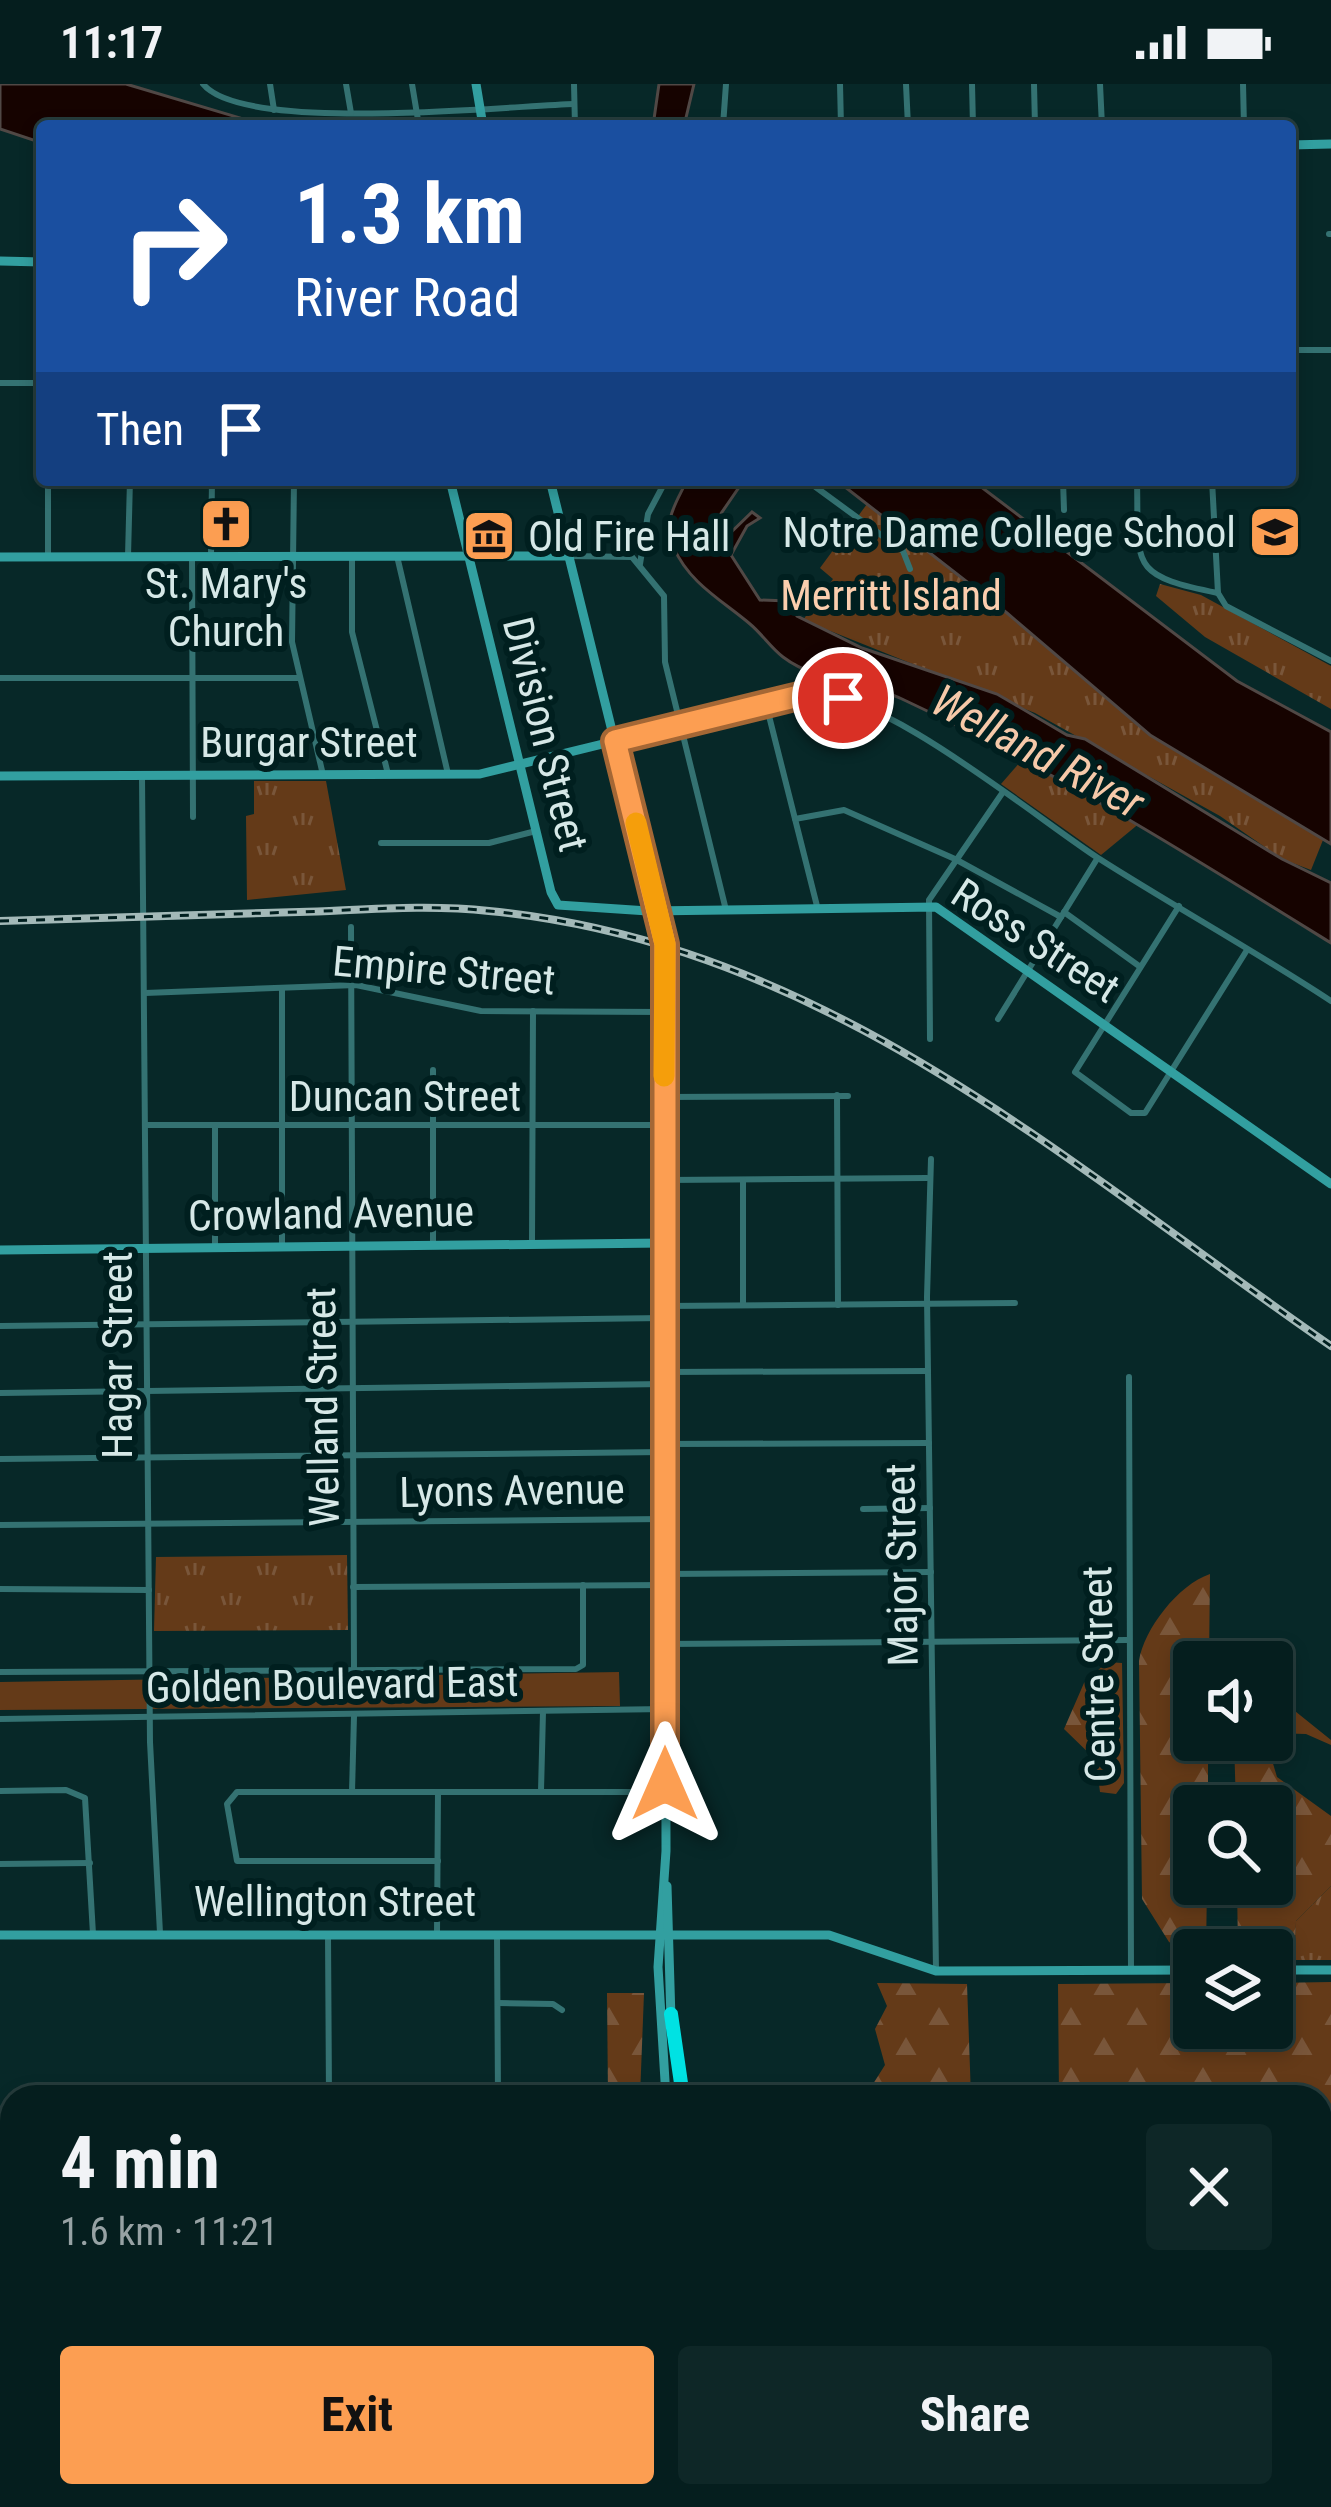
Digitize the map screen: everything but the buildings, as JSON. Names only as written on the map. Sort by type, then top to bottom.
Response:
[{"type":"highway","points":[[671,2014],[679,2085]]},
{"type":"street","points":[[203,84],[218,95],[274,110],[351,113],[574,104]]},
{"type":"street","points":[[270,84],[274,110]]},
{"type":"street","points":[[346,84],[351,113]]},
{"type":"street","points":[[412,84],[418,120]]},
{"type":"street","points":[[476,84],[482,120]]},
{"type":"street","points":[[574,84],[575,120]]},
{"type":"street","points":[[723,120],[726,84]]},
{"type":"street","points":[[840,84],[841,120]]},
{"type":"street","points":[[907,84],[908,120]]},
{"type":"street","points":[[972,84],[974,120]]},
{"type":"street","points":[[1034,84],[1035,120]]},
{"type":"street","points":[[1100,84],[1102,120]]},
{"type":"street","points":[[1243,84],[1244,120]]},
{"type":"street","points":[[1296,145],[1331,144]]},
{"type":"street","points":[[0,261],[36,262]]},
{"type":"street","points":[[1296,350],[1331,350]]},
{"type":"street","points":[[0,383],[36,383]]},
{"type":"street","points":[[48,486],[48,556]]},
{"type":"street","points":[[128,556],[130,486]]},
{"type":"street","points":[[211,556],[212,486]]},
{"type":"street","points":[[294,486],[291,633],[323,775]]},
{"type":"street","name":"Division Street","points":[[452,486],[555,902],[580,908],[657,909]]},
{"type":"street","points":[[552,486],[665,944],[665,1934],[671,2014]]},
{"type":"street","points":[[640,564],[648,514],[663,486]]},
{"type":"street","points":[[814,486],[903,550],[910,569]]},
{"type":"street","points":[[1063,486],[1064,510]]},
{"type":"street","points":[[1137,486],[1143,566],[1177,586],[1219,592]]},
{"type":"street","points":[[1212,486],[1219,592],[1226,606],[1331,661]]},
{"type":"street","points":[[191,556],[193,817]]},
{"type":"street","points":[[352,556],[352,632],[388,774]]},
{"type":"street","points":[[397,556],[448,774]]},
{"type":"street","points":[[0,557],[628,556],[664,596],[664,662],[725,907]]},
{"type":"street","points":[[0,678],[299,678]]},
{"type":"street","points":[[615,741],[818,693],[835,695],[952,755],[1098,858],[1331,1001]]},
{"type":"street","points":[[766,704],[817,906]]},
{"type":"street","name":"Burgar Street","points":[[0,776],[448,774],[520,766],[615,741]]},
{"type":"street","points":[[593,748],[614,754],[627,786]]},
{"type":"street","name":"Hagar Street","points":[[142,776],[149,1715],[160,1933]]},
{"type":"street","points":[[930,1039],[929,905],[1004,792]]},
{"type":"street","points":[[795,819],[844,810],[1062,915],[1140,967]]},
{"type":"street","points":[[381,843],[489,843],[536,831]]},
{"type":"street","points":[[998,1019],[1098,858]]},
{"type":"street","name":"Ross Street","points":[[657,909],[929,905],[1331,1184]]},
{"type":"street","points":[[1179,906],[1079,1060],[1078,1077],[1138,1116],[1247,950]]},
{"type":"street","name":"Welland Street","points":[[351,927],[354,1670]]},
{"type":"street","name":"Empire Street","points":[[145,993],[350,986],[469,1010],[665,1012]]},
{"type":"street","points":[[282,989],[282,1248]]},
{"type":"street","points":[[532,1244],[533,1011]]},
{"type":"street","points":[[433,1070],[433,1245]]},
{"type":"street","points":[[837,1095],[838,1305]]},
{"type":"street","points":[[664,1097],[848,1096]]},
{"type":"street","name":"Duncan Street","points":[[147,1125],[664,1125]]},
{"type":"street","points":[[215,1126],[215,1248]]},
{"type":"street","name":"Major Street","points":[[931,1159],[927,1304],[936,1971]]},
{"type":"street","points":[[664,1180],[927,1178]]},
{"type":"street","points":[[743,1180],[743,1305]]},
{"type":"street","name":"Crowland Avenue","points":[[0,1250],[664,1243]]},
{"type":"street","points":[[0,1326],[352,1323],[743,1305],[1015,1303]]},
{"type":"street","points":[[665,1372],[928,1371]]},
{"type":"street","name":"Centre Street","points":[[1129,1377],[1131,1970]]},
{"type":"street","points":[[0,1393],[664,1384]]},
{"type":"street","points":[[0,1459],[929,1443]]},
{"type":"street","points":[[863,1509],[930,1508]]},
{"type":"street","name":"Lyons Avenue","points":[[0,1525],[664,1519]]},
{"type":"street","points":[[353,1587],[583,1586],[666,1579],[931,1572]]},
{"type":"street","points":[[0,1672],[575,1669],[583,1665],[583,1586]]},
{"type":"street","points":[[0,1589],[148,1590]]},
{"type":"street","points":[[666,1644],[1127,1640]]},
{"type":"street","name":"Golden Boulevard East","points":[[0,1718],[665,1709]]},
{"type":"street","points":[[541,1791],[543,1712]]},
{"type":"street","points":[[352,1792],[354,1716]]},
{"type":"street","points":[[0,1791],[66,1790],[85,1798],[93,1934]]},
{"type":"street","points":[[438,1861],[237,1861],[227,1804],[237,1792],[665,1792]]},
{"type":"street","points":[[436,1933],[437,1792]]},
{"type":"street","points":[[0,1864],[90,1863]]},
{"type":"street","points":[[497,1934],[498,2085]]},
{"type":"street","points":[[658,1967],[665,1934]]},
{"type":"street","name":"Wellington Street","points":[[0,1935],[829,1935],[936,1971],[1173,1970]]},
{"type":"street","points":[[328,1935],[329,2085]]},
{"type":"street","points":[[637,1935],[653,1948],[658,1967],[665,2085]]},
{"type":"street","points":[[1293,1970],[1331,1970]]},
{"type":"street","points":[[498,2003],[553,2004],[562,2010]]},
{"type":"green space","name":"Merritt Island","points":[[867,504],[1192,757],[1323,840],[1311,870],[1282,859],[1220,816],[1035,713],[803,620],[833,579],[820,568]]},
{"type":"green space","points":[[1160,584],[1201,595],[1331,666],[1331,709],[1205,637],[1156,596]]},
{"type":"green space","points":[[1022,760],[1141,822],[1101,855],[1001,784]]},
{"type":"green space","points":[[254,781],[326,781],[346,890],[247,900],[246,816],[254,814]]},
{"type":"green space","points":[[347,1555],[348,1630],[154,1631],[156,1557]]},
{"type":"green space","points":[[1210,1574],[1209,1641],[1173,1641],[1173,1761],[1208,1761],[1208,1785],[1173,1785],[1173,1905],[1207,1905],[1206,1929],[1173,1929],[1173,1944],[1142,1899],[1139,1661],[1164,1610]]},
{"type":"green space","points":[[1107,1662],[1122,1663],[1124,1783],[1116,1794],[1100,1792],[1096,1760],[1064,1729],[1084,1683]]},
{"type":"green space","points":[[619,1672],[620,1706],[0,1710],[0,1682]]},
{"type":"green space","points":[[1293,1709],[1331,1740],[1331,1745],[1293,1734]]},
{"type":"green space","points":[[1235,1761],[1272,1761],[1277,1777],[1288,1785],[1235,1785]]},
{"type":"green space","points":[[1293,1789],[1331,1816],[1331,1886],[1296,1921],[1295,1960],[1293,1929],[1238,1929],[1237,1905],[1293,1905]]},
{"type":"green space","points":[[1331,1886],[1331,1960],[1295,1960],[1296,1921]]},
{"type":"green space","points":[[1331,1982],[1331,2085],[1059,2085],[1058,1984],[1173,1983],[1173,2049],[1293,2049],[1293,1983]]},
{"type":"green space","points":[[877,1983],[967,1984],[971,2085],[873,2085],[885,2065],[875,2029],[887,2006]]},
{"type":"green space","points":[[607,1993],[644,1993],[640,2085],[608,2085]]},
{"type":"water","points":[[0,84],[126,84],[247,120],[36,120],[36,141],[0,129]]},
{"type":"water","points":[[659,84],[694,84],[685,120],[654,120]]},
{"type":"water","name":"Welland River","points":[[684,486],[740,486],[709,531],[718,545],[752,512],[760,518],[747,526],[731,555],[760,600],[788,601],[797,616],[862,648],[997,694],[1067,735],[1085,739],[1282,859],[1331,883],[1331,943],[1013,754],[902,699],[796,666],[680,560],[671,538],[675,505]]},
{"type":"water","points":[[844,486],[980,486],[1237,681],[1331,732],[1331,844],[1150,735],[1007,613]]},
{"type":"railway","points":[[0,921],[466,909],[611,932],[725,967],[833,1015],[936,1072],[1036,1136],[1331,1346]]},
{"type":"slow traffic","points":[[636,823],[665,944],[664,1076]]},
{"type":"place","name":"St. Mary's Church","points":[[226,524]]},
{"type":"place","name":"Notre Dame College School","points":[[1275,532]]},
{"type":"place","name":"Old Fire Hall","points":[[489,536]]},
{"type":"route","points":[[665,1784],[665,944],[615,741],[807,694],[843,698]]}]
